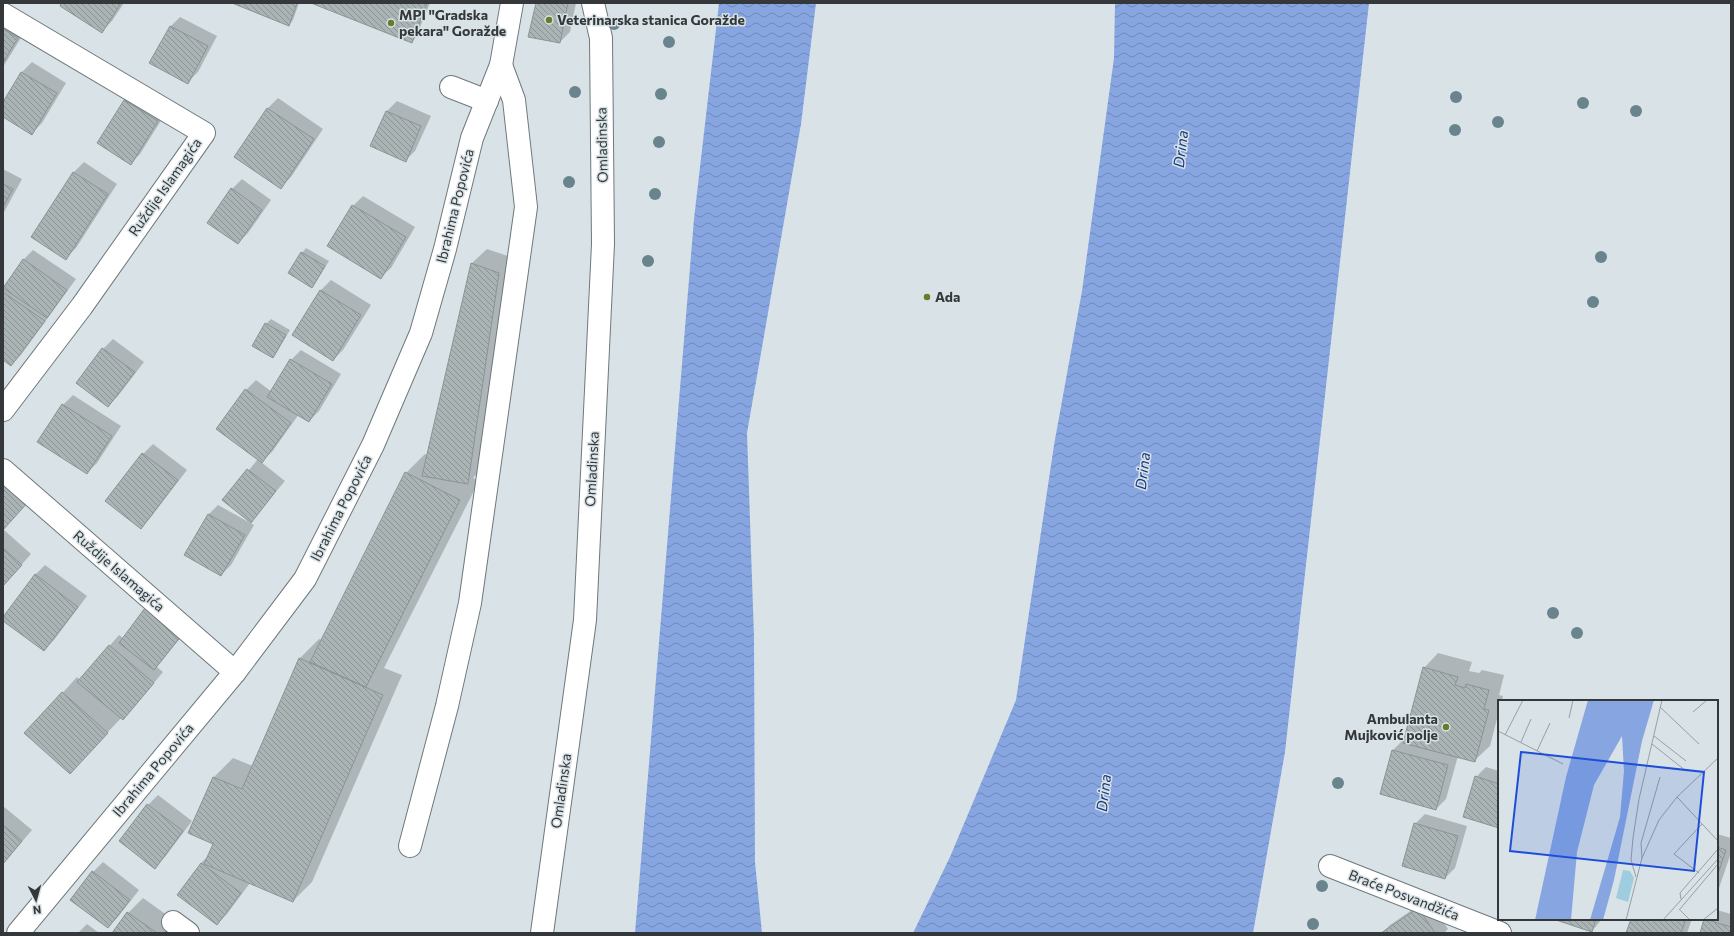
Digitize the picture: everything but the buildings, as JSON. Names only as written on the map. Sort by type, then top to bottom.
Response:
[{"type":"street","name":"Ibrahima Popovića","points":[[18,933],[236,672],[306,579],[373,445],[421,333],[445,249],[472,138],[501,64],[512,3]]},
{"type":"street","name":"Omladinska","points":[[542,933],[585,620],[602,244],[601,38],[593,3]]},
{"type":"street","name":"Ruždije Islamagića","points":[[3,14],[204,133],[82,306],[3,410]]},
{"type":"street","points":[[410,846],[447,706],[470,603],[526,207],[514,100],[501,64]]},
{"type":"street","points":[[451,87],[487,101]]},
{"type":"street","name":"Ruždije Islamagića","points":[[3,470],[236,672]]},
{"type":"street","name":"Braće Posvandžića","points":[[1330,866],[1500,933]]},
{"type":"water","points":[[719,3],[816,3],[801,124],[747,433],[754,637],[755,862],[762,933],[635,933],[694,219]]},
{"type":"water","name":"Drina","points":[[1115,3],[1369,3],[1285,752],[1253,933],[913,933],[950,857],[1016,700],[1054,445],[1082,291],[1114,58]]},
{"type":"place","name":"Veterinarska stanica Goražde","points":[[549,20]]},
{"type":"place","name":"MPI \"Gradska pekara\" Goražde","points":[[391,23]]},
{"type":"place","name":"Ada","points":[[927,297]]},
{"type":"place","name":"Ambulanta Mujković polje","points":[[1446,727]]}]
